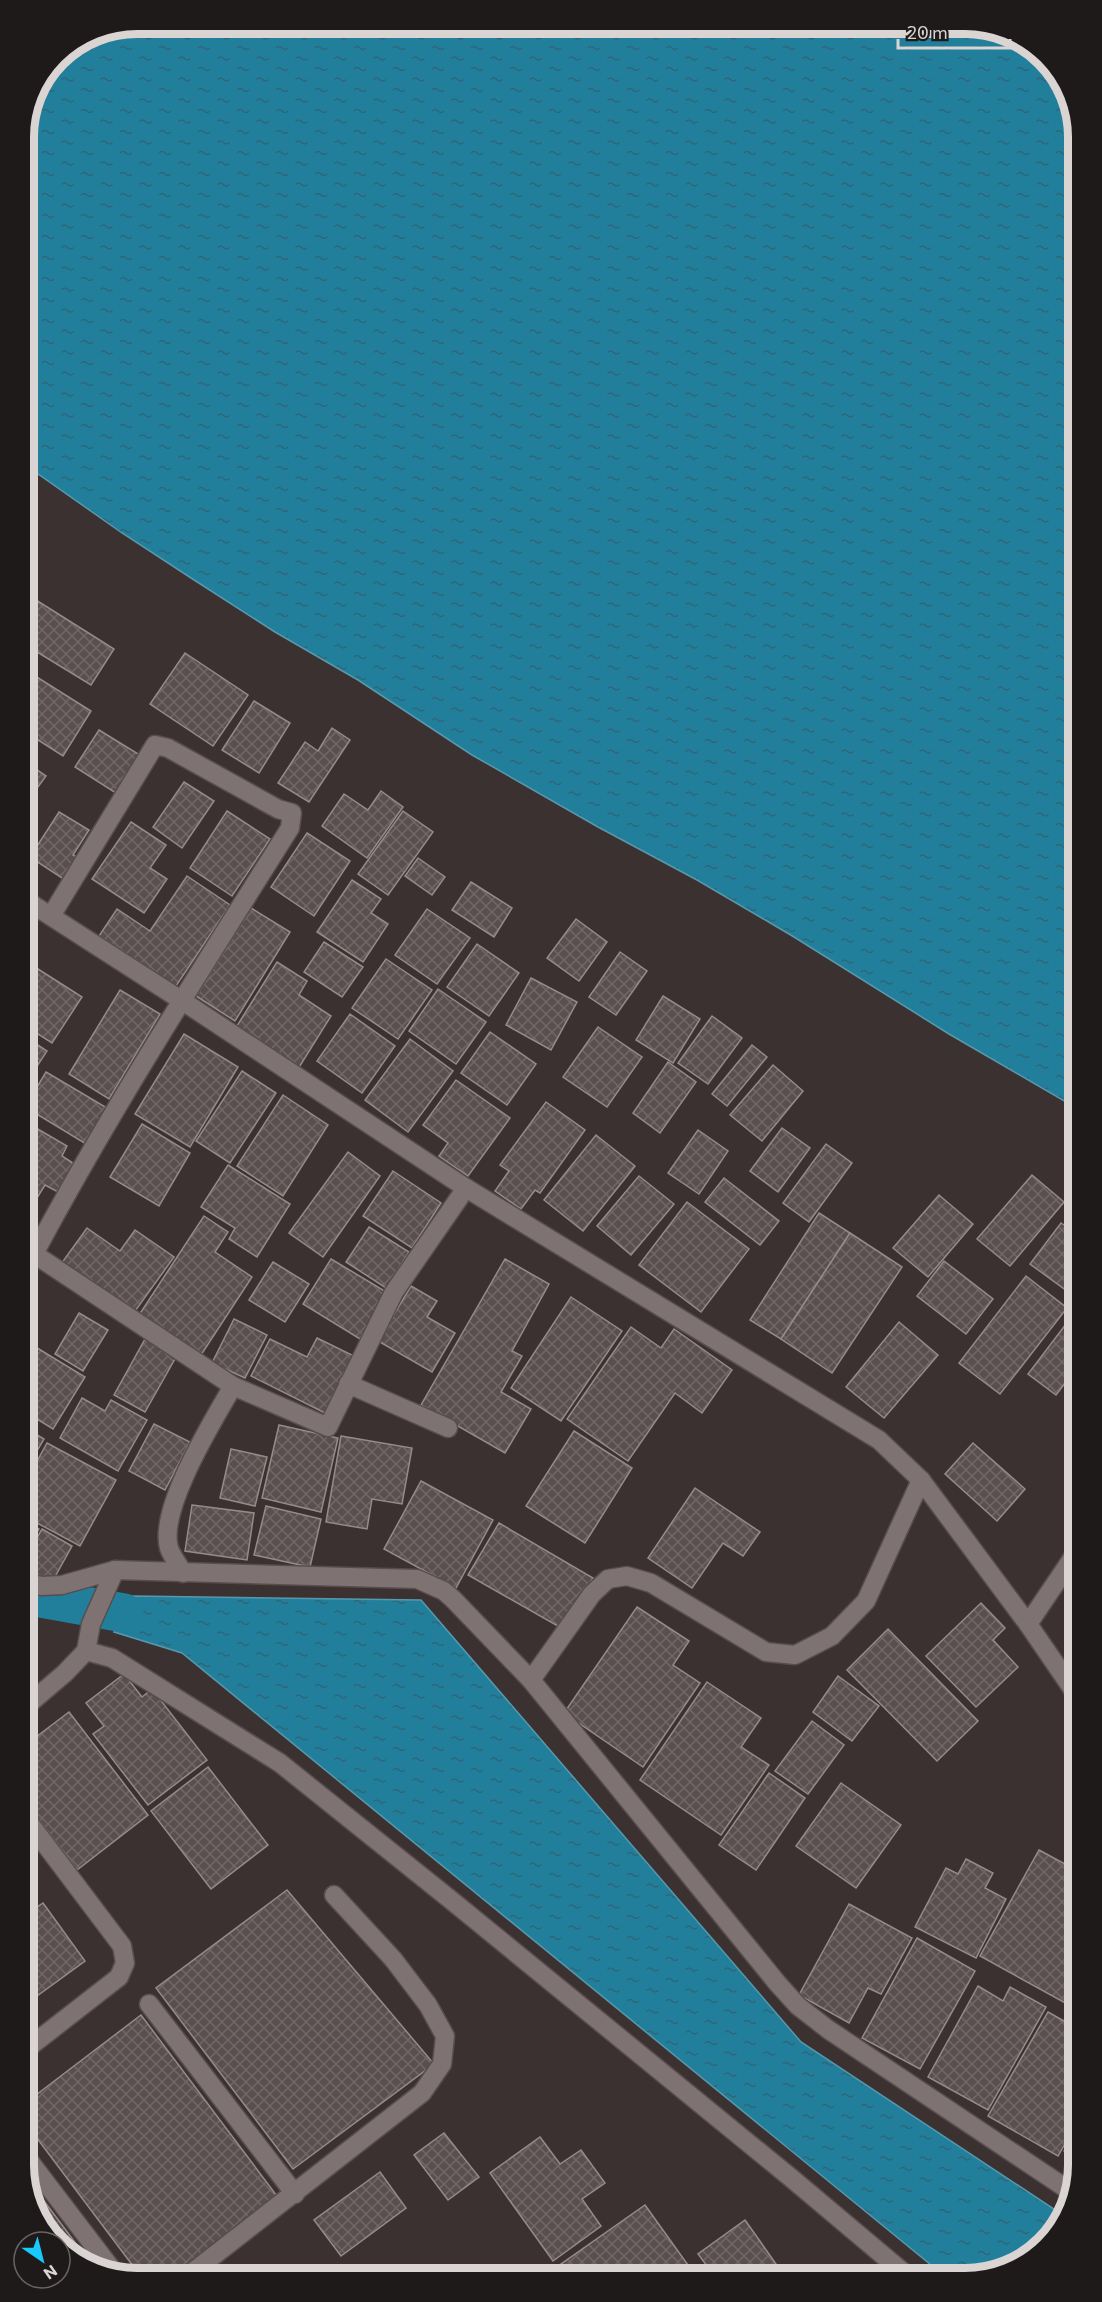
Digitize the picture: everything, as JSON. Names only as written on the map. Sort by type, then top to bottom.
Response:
[{"type":"street","points":[[34,1253],[100,1134],[290,828],[292,813],[278,809],[168,748],[155,745],[51,916]]},
{"type":"street","points":[[35,906],[466,1188],[879,1440],[921,1480],[1028,1624],[1068,1682]]},
{"type":"street","points":[[34,1254],[233,1386],[328,1427],[394,1292],[466,1188]]},
{"type":"street","points":[[348,1384],[448,1428]]},
{"type":"street","points":[[183,1573],[169,1549],[168,1534],[171,1516],[179,1489],[191,1463],[233,1386]]},
{"type":"street","points":[[531,1680],[592,1594],[608,1579],[627,1576],[651,1582],[766,1652],[795,1655],[832,1636],[866,1601],[921,1480]]},
{"type":"street","points":[[1028,1624],[1068,1565]]},
{"type":"street","points":[[34,1585],[62,1585],[113,1575],[183,1573],[417,1579],[444,1591],[531,1680],[798,2006],[829,2030],[1065,2188]]},
{"type":"street","points":[[34,1699],[86,1651],[91,1624],[113,1575]]},
{"type":"street","points":[[86,1651],[111,1658],[280,1763],[726,2124],[898,2268]]},
{"type":"street","points":[[34,1829],[122,1946],[125,1963],[119,1977],[34,2043]]},
{"type":"street","points":[[198,2267],[422,2093],[442,2064],[445,2036],[428,2005],[374,1936],[334,1895]]},
{"type":"street","points":[[149,2004],[294,2194]]},
{"type":"street","points":[[34,2168],[107,2263]]},
{"type":"water","points":[[138,34],[971,35],[984,36],[1016,48],[1037,65],[1054,86],[1066,118],[1068,138],[1068,1103],[949,1034],[794,937],[697,880],[472,755],[358,680],[275,632],[122,533],[35,472],[35,131],[38,111],[45,92],[56,75],[86,48],[118,36]]},
{"type":"water","points":[[133,1596],[421,1600],[801,2042],[1056,2211],[1050,2222],[1032,2242],[1004,2260],[984,2266],[935,2268],[182,1653],[114,1632]]},
{"type":"building","points":[[35,599],[114,649],[91,685],[35,651]]},
{"type":"building","points":[[185,653],[248,695],[213,746],[150,704]]},
{"type":"building","points":[[35,676],[91,711],[63,756],[35,738]]},
{"type":"building","points":[[254,701],[290,723],[259,773],[222,750]]},
{"type":"building","points":[[332,728],[350,740],[309,802],[278,783],[305,742],[318,751]]},
{"type":"building","points":[[99,730],[143,757],[119,795],[75,767]]},
{"type":"building","points":[[35,768],[46,776],[35,791]]},
{"type":"building","points":[[184,782],[214,801],[182,848],[153,827]]},
{"type":"building","points":[[381,791],[403,807],[367,858],[322,826],[344,794],[368,810]]},
{"type":"building","points":[[227,811],[270,839],[232,896],[190,868]]},
{"type":"building","points":[[403,811],[433,832],[388,895],[358,874]]},
{"type":"building","points":[[59,812],[89,830],[73,855],[82,860],[68,882],[35,860],[35,850]]},
{"type":"building","points":[[131,822],[166,845],[150,868],[167,879],[144,913],[92,879]]},
{"type":"building","points":[[307,833],[350,861],[314,916],[271,887]]},
{"type":"building","points":[[418,858],[445,877],[432,895],[405,876]]},
{"type":"building","points":[[187,876],[230,905],[176,986],[99,936],[117,909],[150,931]]},
{"type":"building","points":[[352,880],[381,899],[371,913],[388,924],[363,962],[317,932]]},
{"type":"building","points":[[471,882],[512,908],[494,937],[452,910]]},
{"type":"building","points":[[251,908],[290,932],[235,1021],[196,996]]},
{"type":"building","points":[[427,909],[470,938],[437,984],[395,955]]},
{"type":"building","points":[[576,919],[607,942],[579,981],[547,958]]},
{"type":"building","points":[[324,942],[363,967],[342,997],[304,972]]},
{"type":"building","points":[[477,944],[519,973],[489,1016],[447,987]]},
{"type":"building","points":[[620,952],[647,971],[616,1015],[589,997]]},
{"type":"building","points":[[386,959],[432,990],[398,1039],[352,1008]]},
{"type":"building","points":[[277,962],[307,981],[299,995],[331,1016],[298,1069],[235,1029]]},
{"type":"building","points":[[38,969],[82,997],[52,1043],[35,1032],[35,974]]},
{"type":"building","points":[[531,978],[577,1002],[551,1050],[506,1025]]},
{"type":"building","points":[[438,989],[486,1022],[456,1064],[409,1031]]},
{"type":"building","points":[[120,990],[160,1014],[109,1099],[69,1074]]},
{"type":"building","points":[[663,996],[700,1019],[673,1063],[636,1040]]},
{"type":"building","points":[[350,1014],[395,1046],[362,1093],[317,1061]]},
{"type":"building","points":[[712,1016],[742,1038],[708,1084],[678,1063]]},
{"type":"building","points":[[598,1027],[642,1057],[607,1107],[563,1077]]},
{"type":"building","points":[[490,1032],[536,1064],[507,1105],[461,1073]]},
{"type":"building","points":[[184,1034],[238,1067],[190,1147],[135,1114]]},
{"type":"building","points":[[410,1039],[453,1071],[408,1132],[365,1100]]},
{"type":"building","points":[[35,1043],[47,1051],[35,1070]]},
{"type":"building","points":[[752,1045],[767,1057],[727,1106],[712,1094]]},
{"type":"building","points":[[668,1062],[696,1082],[660,1133],[633,1113]]},
{"type":"building","points":[[773,1065],[803,1091],[762,1141],[730,1115]]},
{"type":"building","points":[[242,1071],[276,1093],[230,1163],[196,1141]]},
{"type":"building","points":[[46,1072],[107,1108],[86,1144],[35,1113],[35,1091]]},
{"type":"building","points":[[456,1080],[510,1118],[468,1176],[439,1156],[448,1143],[423,1125]]},
{"type":"building","points":[[283,1095],[328,1125],[283,1196],[237,1166]]},
{"type":"building","points":[[546,1102],[585,1130],[540,1193],[535,1190],[521,1209],[495,1191],[509,1171],[500,1165]]},
{"type":"building","points":[[142,1124],[190,1153],[159,1206],[110,1177]]},
{"type":"building","points":[[35,1127],[67,1146],[62,1156],[76,1165],[60,1193],[45,1185],[34,1202]]},
{"type":"building","points":[[782,1128],[810,1148],[778,1192],[750,1171]]},
{"type":"building","points":[[698,1130],[728,1151],[699,1194],[668,1173]]},
{"type":"building","points":[[596,1135],[635,1166],[583,1231],[544,1200]]},
{"type":"building","points":[[826,1144],[852,1163],[809,1222],[783,1203]]},
{"type":"building","points":[[348,1152],[380,1176],[323,1257],[289,1233]]},
{"type":"building","points":[[228,1165],[290,1204],[257,1257],[229,1239],[235,1228],[201,1207]]},
{"type":"building","points":[[393,1171],[441,1203],[412,1248],[363,1216]]},
{"type":"building","points":[[1032,1175],[1064,1202],[1010,1266],[977,1239]]},
{"type":"building","points":[[639,1176],[674,1204],[631,1255],[597,1226]]},
{"type":"building","points":[[724,1178],[779,1221],[760,1245],[705,1202]]},
{"type":"building","points":[[939,1195],[973,1224],[928,1277],[893,1248]]},
{"type":"building","points":[[687,1202],[749,1249],[701,1312],[639,1265]]},
{"type":"building","points":[[819,1213],[850,1233],[781,1339],[750,1320]]},
{"type":"building","points":[[204,1216],[228,1232],[215,1252],[252,1277],[201,1355],[139,1315]]},
{"type":"building","points":[[1061,1223],[1068,1228],[1068,1292],[1030,1264]]},
{"type":"building","points":[[369,1227],[409,1252],[386,1288],[346,1262]]},
{"type":"building","points":[[87,1228],[120,1251],[135,1230],[174,1257],[133,1314],[61,1264]]},
{"type":"building","points":[[850,1233],[902,1267],[832,1373],[781,1339]]},
{"type":"building","points":[[331,1259],[388,1293],[360,1339],[303,1304]]},
{"type":"building","points":[[505,1259],[549,1284],[512,1351],[522,1356],[501,1392],[531,1409],[505,1453],[421,1405]]},
{"type":"building","points":[[944,1261],[993,1299],[966,1334],[917,1296]]},
{"type":"building","points":[[273,1262],[309,1284],[285,1322],[249,1300]]},
{"type":"building","points":[[1026,1276],[1067,1308],[1000,1394],[959,1363]]},
{"type":"building","points":[[411,1286],[437,1301],[427,1317],[455,1333],[432,1372],[378,1341]]},
{"type":"building","points":[[571,1297],[622,1331],[561,1421],[511,1388]]},
{"type":"building","points":[[79,1313],[108,1330],[83,1371],[55,1354]]},
{"type":"building","points":[[234,1319],[267,1335],[245,1378],[212,1363]]},
{"type":"building","points":[[899,1322],[938,1355],[884,1418],[846,1387]]},
{"type":"building","points":[[1066,1324],[1068,1326],[1068,1379],[1056,1395],[1028,1374]]},
{"type":"building","points":[[631,1327],[661,1348],[674,1329],[732,1370],[702,1413],[675,1393],[628,1461],[567,1419]]},
{"type":"building","points":[[317,1338],[354,1356],[325,1413],[251,1376],[270,1339],[307,1357]]},
{"type":"building","points":[[145,1339],[176,1357],[145,1412],[114,1395]]},
{"type":"building","points":[[34,1346],[85,1377],[53,1429],[34,1417]]},
{"type":"building","points":[[82,1398],[105,1411],[111,1400],[147,1420],[118,1471],[60,1438]]},
{"type":"building","points":[[154,1424],[190,1442],[165,1490],[129,1471]]},
{"type":"building","points":[[279,1425],[338,1438],[321,1512],[262,1498]]},
{"type":"building","points":[[574,1431],[632,1468],[585,1543],[526,1506]]},
{"type":"building","points":[[34,1433],[44,1439],[34,1455]]},
{"type":"building","points":[[341,1436],[412,1448],[402,1504],[372,1499],[367,1529],[326,1522]]},
{"type":"building","points":[[47,1443],[116,1480],[80,1546],[34,1522],[34,1466]]},
{"type":"building","points":[[973,1443],[1025,1489],[997,1521],[945,1474]]},
{"type":"building","points":[[231,1449],[267,1457],[255,1506],[220,1498]]},
{"type":"building","points":[[421,1481],[493,1520],[456,1588],[384,1549]]},
{"type":"building","points":[[695,1488],[760,1532],[743,1556],[723,1543],[692,1588],[648,1558]]},
{"type":"building","points":[[192,1505],[254,1513],[247,1560],[185,1551]]},
{"type":"building","points":[[266,1506],[321,1519],[310,1567],[254,1555]]},
{"type":"building","points":[[499,1523],[593,1578],[563,1629],[468,1575]]},
{"type":"building","points":[[34,1526],[39,1529],[34,1537]]},
{"type":"building","points":[[42,1529],[72,1546],[51,1584],[34,1575],[34,1542]]},
{"type":"building","points":[[981,1603],[1005,1628],[993,1640],[1018,1667],[976,1707],[926,1656]]},
{"type":"building","points":[[637,1607],[689,1641],[673,1665],[700,1683],[643,1767],[564,1713]]},
{"type":"building","points":[[888,1629],[978,1721],[937,1761],[847,1670]]},
{"type":"building","points":[[124,1674],[142,1697],[152,1689],[207,1760],[148,1805],[93,1734],[104,1726],[86,1703]]},
{"type":"building","points":[[838,1676],[879,1706],[852,1741],[813,1712]]},
{"type":"building","points":[[707,1682],[761,1718],[741,1747],[769,1765],[721,1835],[640,1780]]},
{"type":"building","points":[[69,1712],[148,1815],[77,1870],[34,1813],[34,1738]]},
{"type":"building","points":[[812,1721],[844,1745],[808,1794],[775,1771]]},
{"type":"building","points":[[208,1767],[268,1845],[211,1889],[151,1811]]},
{"type":"building","points":[[769,1773],[805,1798],[756,1870],[719,1845]]},
{"type":"building","points":[[841,1783],[901,1825],[856,1888],[796,1846]]},
{"type":"building","points":[[1039,1850],[1068,1866],[1068,2004],[980,1956]]},
{"type":"building","points":[[966,1859],[993,1873],[985,1888],[1006,1899],[976,1958],[915,1927],[946,1868],[958,1874]]},
{"type":"building","points":[[287,1890],[434,2064],[293,2169],[156,1988]]},
{"type":"building","points":[[43,1903],[85,1961],[37,1996],[34,1992],[34,1909]]},
{"type":"building","points":[[849,1904],[912,1938],[881,1994],[868,1988],[849,2023],[799,1995]]},
{"type":"building","points":[[917,1938],[975,1971],[920,2069],[862,2038]]},
{"type":"building","points":[[978,1986],[1003,2001],[1010,1987],[1046,2007],[988,2110],[928,2077]]},
{"type":"building","points":[[1048,2012],[1068,2023],[1068,2138],[1058,2156],[988,2116]]},
{"type":"building","points":[[141,2015],[280,2200],[191,2267],[134,2267],[34,2134],[34,2096]]},
{"type":"building","points":[[444,2133],[479,2177],[448,2200],[414,2155]]},
{"type":"building","points":[[540,2137],[560,2164],[581,2150],[605,2183],[582,2199],[601,2226],[553,2261],[490,2173]]},
{"type":"building","points":[[380,2172],[406,2208],[341,2256],[314,2220]]},
{"type":"building","points":[[39,2194],[66,2230],[58,2230],[42,2204]]},
{"type":"building","points":[[645,2205],[688,2265],[684,2268],[556,2268]]},
{"type":"building","points":[[745,2220],[779,2268],[708,2268],[698,2254]]},
{"type":"building","points":[[72,2238],[81,2251],[72,2244]]},
{"type":"waterway","points":[[34,1597],[124,1613]]}]
